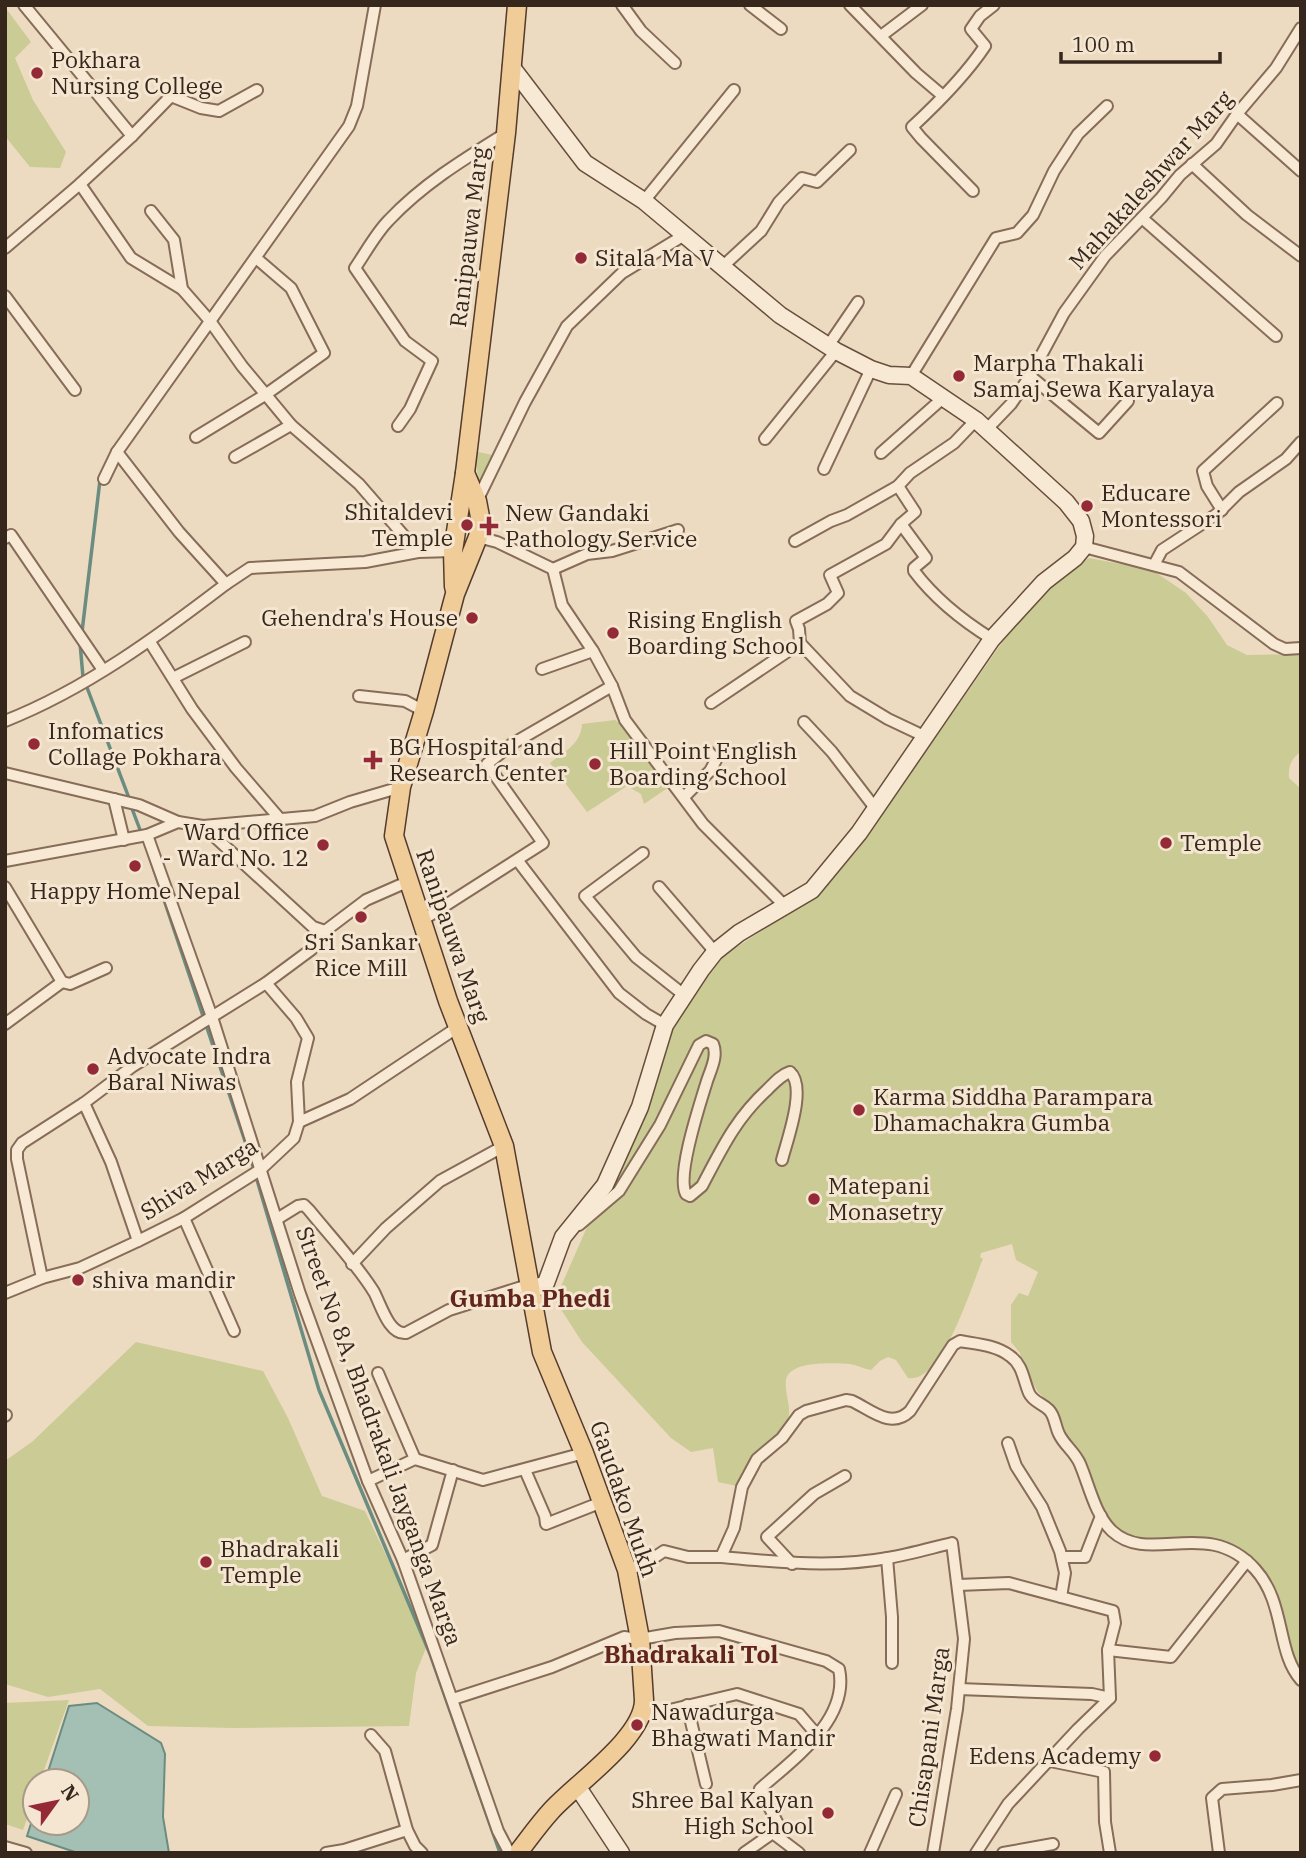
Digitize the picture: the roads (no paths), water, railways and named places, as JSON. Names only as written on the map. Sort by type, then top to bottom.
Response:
[{"type":"main road","name":"Ranipauwa Marg","points":[[517,5],[506,133],[453,551],[455,594],[401,787],[394,836],[407,882],[458,1027],[504,1146],[528,1289]]},
{"type":"main road","points":[[511,66],[585,163],[644,201],[780,315],[832,349],[871,369],[889,375],[911,376],[982,424],[1066,502],[1081,521],[1085,536],[1084,547],[1075,558],[1024,601],[992,639],[859,833],[811,890],[739,933],[715,952],[665,1025],[640,1107],[605,1185],[563,1237],[546,1283],[528,1289]]},
{"type":"main road","points":[[455,594],[478,537],[481,522],[477,501],[465,473]]},
{"type":"main road","name":"Gaudako Mukh","points":[[528,1289],[542,1352],[584,1453],[627,1570],[639,1639],[644,1708],[640,1717]]},
{"type":"main road","points":[[515,1852],[551,1811],[617,1748],[640,1717]]},
{"type":"main road","points":[[577,1786],[621,1853]]},
{"type":"street","points":[[24,5],[132,136]]},
{"type":"street","points":[[104,479],[117,452],[349,126],[357,106],[375,5]]},
{"type":"street","points":[[622,5],[641,30],[675,63]]},
{"type":"street","points":[[750,5],[781,29]]},
{"type":"street","points":[[850,5],[916,73],[943,96]]},
{"type":"street","points":[[881,36],[922,5]]},
{"type":"street","points":[[973,191],[912,127],[943,96],[985,46],[971,29],[980,16],[995,5]]},
{"type":"street","name":"Mahakaleshwar Marg","points":[[794,541],[898,486],[910,473],[1012,404],[1064,313],[1111,250],[1192,164],[1216,144],[1237,114],[1276,68],[1301,28]]},
{"type":"street","points":[[5,248],[80,184],[171,96],[201,108],[219,111],[257,90]]},
{"type":"street","points":[[644,201],[734,90]]},
{"type":"street","points":[[911,376],[996,238],[1017,233],[1033,215],[1054,171],[1078,134],[1107,106]]},
{"type":"street","points":[[1237,114],[1301,171]]},
{"type":"street","points":[[398,426],[410,409],[432,360],[405,341],[355,268],[387,221],[424,187],[506,133]]},
{"type":"street","points":[[722,267],[761,231],[779,202],[802,178],[817,182],[850,149]]},
{"type":"street","points":[[1192,164],[1247,215],[1301,256]]},
{"type":"street","points":[[80,184],[131,258],[182,289],[291,425],[359,484],[418,552]]},
{"type":"street","points":[[151,211],[174,240],[182,289]]},
{"type":"street","points":[[1142,218],[1276,336]]},
{"type":"street","points":[[477,501],[525,402],[567,326],[622,273],[686,234]]},
{"type":"street","points":[[196,437],[265,395],[324,353],[291,288],[256,258]]},
{"type":"street","points":[[5,296],[75,390]]},
{"type":"street","points":[[765,439],[832,349],[858,302]]},
{"type":"street","points":[[824,469],[871,369]]},
{"type":"street","points":[[1030,376],[1099,433],[1128,401]]},
{"type":"street","points":[[881,453],[943,398]]},
{"type":"street","points":[[1222,510],[1207,486],[1203,471],[1277,403]]},
{"type":"street","points":[[235,457],[291,425]]},
{"type":"street","points":[[1154,565],[1162,550],[1222,510],[1239,492],[1286,459],[1301,442]]},
{"type":"street","points":[[117,452],[179,532],[226,584]]},
{"type":"street","points":[[898,486],[915,512],[901,524],[886,544],[830,575],[838,593],[827,604],[796,621],[800,643],[850,696],[888,719],[926,737]]},
{"type":"street","points":[[901,524],[926,558],[914,571],[921,580],[934,596],[992,639]]},
{"type":"street","points":[[478,537],[508,547],[553,569],[587,554],[612,551],[678,530]]},
{"type":"street","points":[[5,538],[11,535],[103,670]]},
{"type":"street","points":[[1084,547],[1179,572],[1274,644],[1285,649],[1301,648]]},
{"type":"street","points":[[5,721],[22,715],[150,642],[250,568],[365,562],[418,552],[453,551]]},
{"type":"street","points":[[553,569],[562,605],[593,651],[612,686],[625,720],[704,824],[785,906]]},
{"type":"street","points":[[150,642],[192,709],[236,768],[280,819]]},
{"type":"street","points":[[173,678],[245,642]]},
{"type":"street","points":[[711,703],[800,643]]},
{"type":"street","points":[[542,669],[593,651]]},
{"type":"street","points":[[421,921],[543,844],[487,764],[512,744],[612,686]]},
{"type":"street","points":[[359,696],[405,701],[424,711]]},
{"type":"street","points":[[804,722],[832,752],[876,808]]},
{"type":"street","points":[[684,797],[710,771],[716,760],[708,751]]},
{"type":"street","points":[[5,773],[139,805],[178,822],[203,826],[315,816],[401,787]]},
{"type":"street","points":[[114,799],[124,840]]},
{"type":"street","points":[[5,861],[147,835],[178,822]]},
{"type":"street","points":[[203,826],[313,927],[325,931]]},
{"type":"street","name":"Street No 8A, Bhadrakali Jayganga Marga","points":[[147,835],[212,1017],[300,1294],[368,1481],[403,1560],[498,1831],[515,1852]]},
{"type":"street","points":[[643,853],[585,896],[636,957],[684,995]]},
{"type":"street","points":[[518,861],[564,925],[619,993],[665,1025]]},
{"type":"street","points":[[42,1278],[16,1159],[22,1143],[84,1103],[133,1066],[266,983],[312,949],[325,931],[366,900],[407,882]]},
{"type":"street","points":[[5,887],[62,982],[70,984],[106,968]]},
{"type":"street","points":[[659,887],[715,952]]},
{"type":"street","points":[[5,1024],[62,982]]},
{"type":"street","points":[[266,983],[296,1018],[308,1038],[297,1082],[299,1122],[350,1099],[458,1027]]},
{"type":"street","points":[[563,1237],[619,1191],[660,1125],[699,1045],[706,1041],[713,1044],[715,1055],[684,1170],[683,1186],[686,1194],[695,1194],[702,1186],[737,1121],[749,1106],[790,1072],[796,1079],[797,1090],[782,1160]]},
{"type":"street","points":[[84,1103],[111,1162],[138,1241]]},
{"type":"street","name":"Shiva Marga","points":[[5,1293],[42,1278],[80,1268],[184,1218],[260,1170],[294,1138],[299,1122]]},
{"type":"street","points":[[352,1264],[386,1228],[440,1181],[504,1146]]},
{"type":"street","points":[[277,1219],[304,1205],[373,1290],[394,1329],[400,1334],[449,1310],[528,1289]]},
{"type":"street","points":[[184,1218],[234,1331]]},
{"type":"street","points":[[721,1558],[734,1528],[749,1472],[757,1459],[782,1438],[799,1415],[846,1400],[887,1419],[904,1416],[953,1345],[960,1341],[999,1350],[1017,1362],[1032,1398],[1049,1410],[1059,1434],[1076,1454],[1101,1516],[1120,1538],[1160,1545],[1207,1542],[1232,1551],[1247,1561],[1274,1598],[1291,1664],[1301,1680]]},
{"type":"street","points":[[378,1373],[415,1459]]},
{"type":"street","points":[[1008,1443],[1016,1466],[1042,1507],[1062,1557],[1065,1573],[1061,1597]]},
{"type":"street","points":[[368,1481],[415,1459],[483,1480],[584,1453]]},
{"type":"street","points":[[403,1560],[432,1545],[453,1470]]},
{"type":"street","points":[[525,1470],[545,1516],[545,1524],[602,1502]]},
{"type":"street","points":[[792,1564],[767,1537],[814,1494],[845,1476]]},
{"type":"street","points":[[1062,1557],[1085,1557],[1101,1516]]},
{"type":"street","name":"Chisapani Marga","points":[[887,1558],[952,1543],[964,1639],[959,1689],[933,1853]]},
{"type":"street","points":[[627,1570],[646,1563],[664,1551],[688,1557],[792,1564],[887,1558],[892,1617],[892,1663]]},
{"type":"street","points":[[1108,1650],[1171,1657],[1247,1561]]},
{"type":"street","points":[[958,1585],[1009,1583],[1113,1611],[1115,1623],[1108,1650],[1110,1698],[1008,1804],[976,1853]]},
{"type":"street","points":[[453,1699],[552,1667],[624,1637],[639,1639],[675,1633],[719,1631],[826,1661],[839,1669],[841,1679],[836,1703],[817,1735],[760,1789],[780,1828],[744,1853]]},
{"type":"street","points":[[959,1689],[1092,1694],[1110,1698]]},
{"type":"street","points":[[640,1717],[737,1695],[799,1714],[817,1735]]},
{"type":"street","points":[[687,1706],[706,1784]]},
{"type":"street","points":[[370,1735],[385,1751],[407,1830],[422,1853]]},
{"type":"street","points":[[1050,1761],[1104,1772],[1105,1822],[1110,1853]]},
{"type":"street","points":[[1219,1853],[1212,1798],[1216,1792],[1222,1789],[1301,1780]]},
{"type":"street","points":[[870,1853],[896,1794]]},
{"type":"street","points":[[326,1853],[407,1830]]},
{"type":"street","points":[[774,1834],[799,1853]]},
{"type":"street","points":[[1003,1853],[1054,1844]]},
{"type":"street","points":[[5,1847],[26,1853]]},
{"type":"waterway","points":[[82,632],[100,480]]},
{"type":"waterway","points":[[80,643],[83,677],[129,798]]},
{"type":"waterway","points":[[131,806],[142,835]]},
{"type":"waterway","points":[[149,855],[249,1153],[319,1390],[430,1654],[500,1853]]},
{"type":"place","name":"Pokhara Nursing College","points":[[37,73]]},
{"type":"place","name":"Sitala Ma V","points":[[581,258]]},
{"type":"place","name":"Marpha Thakali Samaj Sewa Karyalaya","points":[[959,376]]},
{"type":"place","name":"Educare Montessori","points":[[1087,506]]},
{"type":"place","name":"Shitaldevi Temple","points":[[467,525]]},
{"type":"place","name":"New Gandaki Pathology Service","points":[[489,526]]},
{"type":"place","name":"Gehendra's House","points":[[472,618]]},
{"type":"place","name":"Rising English Boarding School","points":[[613,633]]},
{"type":"place","name":"Infomatics Collage Pokhara","points":[[34,744]]},
{"type":"place","name":"BG Hospital and Research Center","points":[[373,760]]},
{"type":"place","name":"Hill Point English Boarding School","points":[[595,764]]},
{"type":"place","name":"Temple","points":[[1166,843]]},
{"type":"place","name":"Ward Office - Ward No. 12","points":[[323,845]]},
{"type":"place","name":"Happy Home Nepal","points":[[135,866]]},
{"type":"place","name":"Sri Sankar Rice Mill","points":[[361,917]]},
{"type":"place","name":"Advocate Indra Baral Niwas","points":[[93,1069]]},
{"type":"place","name":"Karma Siddha Parampara Dhamachakra Gumba","points":[[859,1110]]},
{"type":"place","name":"Matepani Monasetry","points":[[814,1199]]},
{"type":"place","name":"shiva mandir","points":[[78,1280]]},
{"type":"place","name":"Bhadrakali Temple","points":[[206,1562]]},
{"type":"place","name":"Nawadurga Bhagwati Mandir","points":[[637,1725]]},
{"type":"place","name":"Edens Academy","points":[[1155,1756]]},
{"type":"place","name":"Shree Bal Kalyan High School","points":[[828,1813]]},
{"type":"district","name":"Gumba Phedi","points":[[530,1299]]},
{"type":"district","name":"Bhadrakali Tol","points":[[691,1655]]}]
